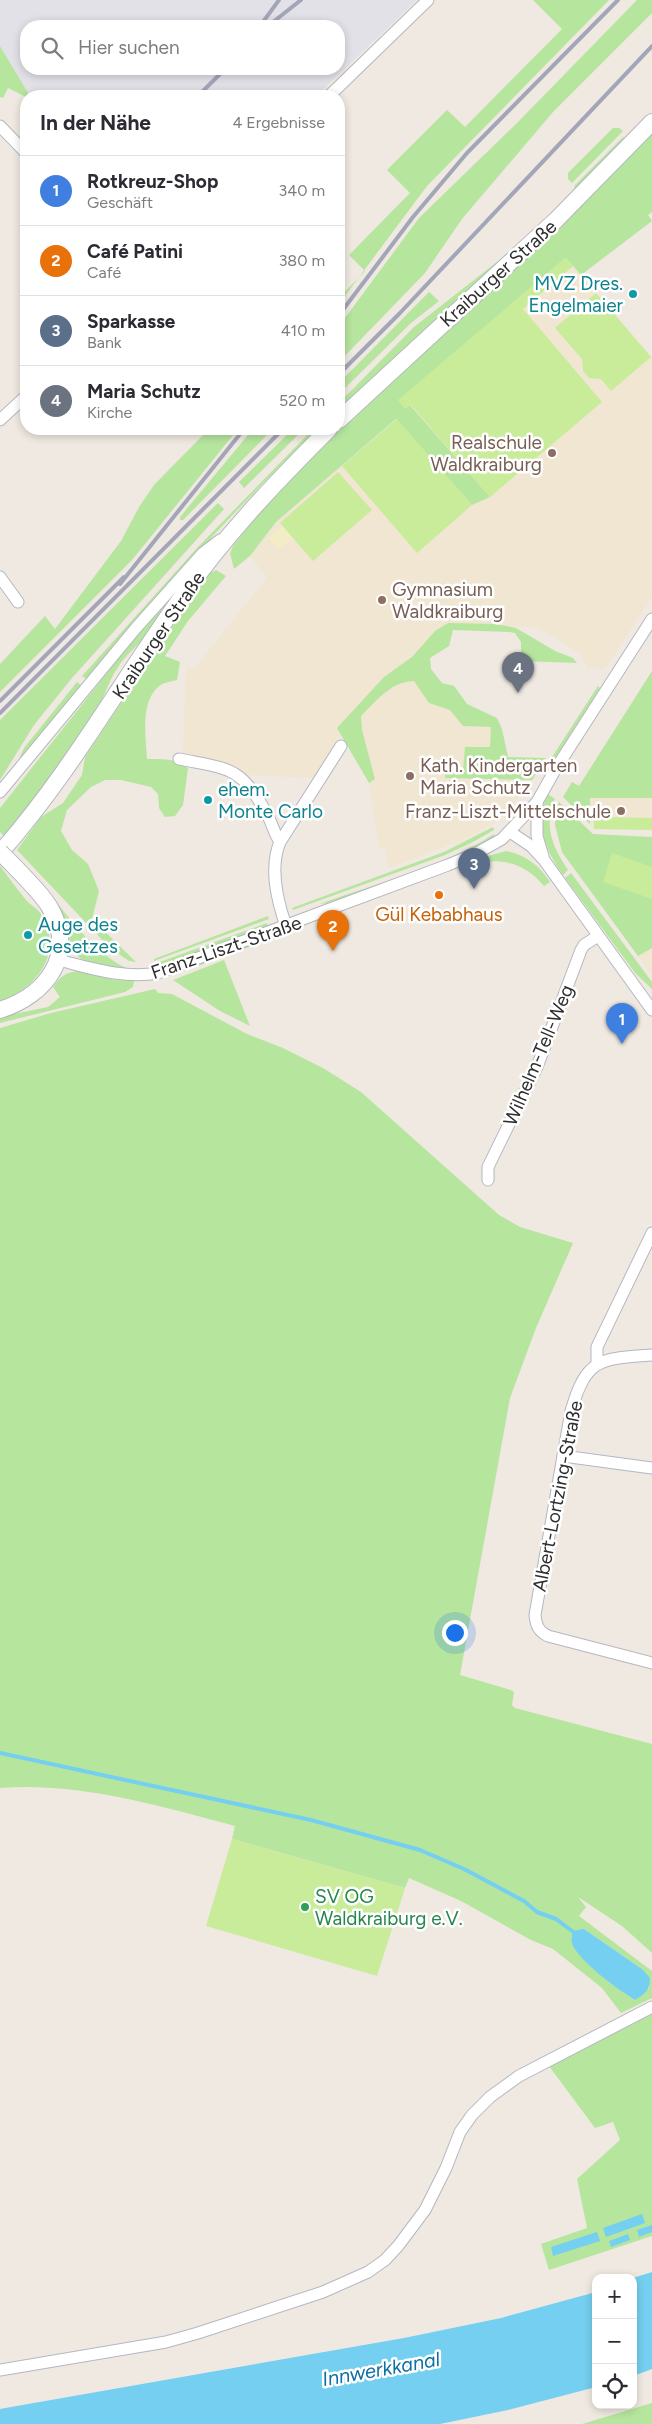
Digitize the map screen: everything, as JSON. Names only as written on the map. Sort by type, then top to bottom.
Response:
[{"type":"main road","name":"Kraiburger Straße","points":[[345,414],[556,220],[652,122]]},
{"type":"main road","name":"Kraiburger Straße","points":[[0,852],[64,775],[183,595],[235,528],[323,435]]},
{"type":"main road","points":[[0,852],[46,901],[53,914],[60,939],[58,960],[49,978],[26,1000],[0,1010]]},
{"type":"street","points":[[335,90],[428,0]]},
{"type":"street","points":[[2,132],[20,148]]},
{"type":"street","points":[[0,420],[20,402]]},
{"type":"street","points":[[0,792],[177,581],[203,553],[235,528]]},
{"type":"street","points":[[0,576],[18,602]]},
{"type":"street","name":"Franz-Liszt-Straße","points":[[58,960],[115,974],[145,976],[180,966],[477,853],[510,832],[537,802],[554,770],[652,619]]},
{"type":"street","points":[[286,926],[278,899],[274,861],[280,842],[341,746]]},
{"type":"street","points":[[179,759],[223,768],[233,771],[243,778],[264,809],[280,842]]},
{"type":"street","points":[[537,802],[537,836],[544,860]]},
{"type":"street","points":[[510,832],[531,846],[544,860],[652,1010]]},
{"type":"street","name":"Wilhelm-Tell-Weg","points":[[488,1180],[488,1168],[537,1067],[584,945],[598,936]]},
{"type":"street","name":"Albert-Lortzing-Straße","points":[[652,1233],[597,1348],[597,1364],[588,1371],[575,1397],[535,1615],[541,1633],[548,1636],[652,1663]]},
{"type":"street","points":[[597,1364],[620,1357],[652,1355]]},
{"type":"street","points":[[563,1456],[652,1468]]},
{"type":"street","points":[[0,2370],[166,2342],[322,2292],[368,2272],[385,2260],[398,2246],[425,2210],[437,2188],[460,2132],[484,2102],[518,2076],[652,2007]]},
{"type":"shaded area","points":[[0,0],[417,0],[345,68],[345,20],[20,20],[20,75],[338,75],[322,90],[26,90],[0,46]]},
{"type":"shaded area","points":[[566,257],[652,357],[652,597],[605,669],[587,668],[580,653],[538,628],[448,623],[435,631],[412,657],[384,677],[337,728],[341,735],[314,778],[248,775],[224,764],[185,756],[183,753],[186,666],[194,669],[267,578],[250,556],[276,522],[397,419],[472,505],[489,497],[411,405],[405,409]]},
{"type":"shaded area","name":"Kath. Kindergarten Maria Schutz","points":[[403,681],[414,681],[429,703],[450,710],[463,726],[491,727],[490,747],[463,770],[445,774],[445,778],[532,780],[510,808],[492,824],[467,838],[389,868],[385,848],[379,849],[369,783],[375,779],[362,730],[361,716],[382,695]]},
{"type":"shaded area","name":"Franz-Liszt-Mittelschule","points":[[590,798],[652,798],[652,830],[594,829],[590,824]]},
{"type":"shaded area","points":[[652,948],[652,975],[638,956]]},
{"type":"green space","points":[[533,0],[609,0],[427,186],[364,270],[349,255],[410,193],[387,170],[447,110],[465,127],[562,29]]},
{"type":"green space","points":[[637,0],[652,0],[652,13],[553,112],[462,219],[425,273],[345,356],[345,318],[419,218],[519,121]]},
{"type":"green space","points":[[0,46],[26,90],[20,90],[20,94],[8,88],[3,98],[0,97]]},
{"type":"green space","points":[[613,128],[619,128],[623,131],[572,183],[568,179],[568,173]]},
{"type":"green space","points":[[652,133],[652,212],[648,215],[652,221],[581,275],[566,258],[410,405],[490,497],[472,505],[396,419],[276,522],[250,556],[234,569],[230,553],[233,546],[277,490],[334,435],[345,435],[345,425],[405,367],[562,226]]},
{"type":"green space","points":[[624,136],[620,145],[573,193],[575,185]]},
{"type":"green space","points":[[530,236],[345,404],[345,397],[414,327]]},
{"type":"green space","points":[[566,257],[573,266],[523,309],[602,402],[490,497],[411,405],[405,409],[398,400]]},
{"type":"green space","points":[[359,277],[345,296],[345,292]]},
{"type":"green space","points":[[429,292],[439,301],[411,323],[345,388],[345,377]]},
{"type":"green space","points":[[596,293],[651,357],[611,391],[601,379],[589,378],[583,371],[582,359],[555,328]]},
{"type":"green space","points":[[397,419],[472,505],[417,553],[342,466]]},
{"type":"green space","points":[[203,435],[233,435],[132,560],[0,692],[0,664],[45,616],[55,629],[121,541],[139,507],[154,485]]},
{"type":"green space","points":[[248,435],[267,435],[183,520],[180,520],[180,517]]},
{"type":"green space","points":[[287,435],[298,435],[244,488],[239,482]]},
{"type":"green space","points":[[307,435],[312,435],[199,551],[88,680],[82,676],[197,548]]},
{"type":"green space","points":[[338,472],[372,510],[313,561],[280,523]]},
{"type":"green space","points":[[218,503],[224,509],[72,678],[34,725],[0,780],[0,720]]},
{"type":"green space","points":[[216,570],[226,576],[188,621],[165,656],[180,662],[177,680],[162,684],[150,699],[147,709],[145,730],[147,759],[179,762],[188,768],[183,805],[175,816],[165,817],[159,808],[158,794],[151,787],[121,780],[105,780],[91,787],[67,810],[61,831],[72,850],[88,864],[99,891],[92,919],[136,962],[129,961],[109,947],[17,850],[41,817],[63,803],[82,775],[85,757],[207,575]]},
{"type":"green space","points":[[179,587],[149,633],[125,657],[118,667],[91,723],[5,837],[0,832],[0,808],[146,624]]},
{"type":"green space","points":[[448,623],[496,624],[516,628],[555,651],[573,658],[577,663],[521,661],[521,642],[515,633],[453,630],[449,646],[430,658],[431,669],[442,683],[454,686],[467,704],[497,718],[502,729],[508,757],[546,758],[532,780],[445,778],[445,774],[463,770],[465,747],[490,747],[491,727],[463,726],[450,710],[429,703],[414,681],[406,682],[385,693],[361,716],[362,730],[375,779],[369,783],[337,728],[384,677],[412,657],[435,631]]},
{"type":"green space","points":[[652,671],[652,798],[590,798],[590,824],[563,797],[572,782],[579,786]]},
{"type":"green space","points":[[77,682],[82,686],[15,768],[24,748]]},
{"type":"green space","points":[[598,686],[600,688],[550,766],[545,768]]},
{"type":"green space","points":[[548,794],[555,799],[551,809],[550,828],[554,845],[568,870],[563,875],[551,856],[542,826],[542,815]]},
{"type":"green space","points":[[559,802],[593,834],[652,837],[652,948],[638,956],[562,852],[555,825],[556,809]]},
{"type":"green space","points":[[594,817],[652,818],[652,830],[594,829]]},
{"type":"green space","points":[[493,827],[494,830],[445,855],[293,910],[292,908],[444,852]]},
{"type":"green space","points":[[494,834],[494,837],[475,848],[434,866],[329,903],[320,904],[433,864],[455,855]]},
{"type":"green space","points":[[506,851],[526,858],[550,882],[544,886],[531,873],[516,865],[492,861],[483,862],[481,858]]},
{"type":"green space","points":[[612,853],[652,867],[652,899],[603,882]]},
{"type":"green space","points":[[0,866],[26,900],[40,913],[48,930],[50,944],[43,968],[35,979],[25,988],[0,1001]]},
{"type":"green space","points":[[571,873],[652,982],[652,989],[636,974],[565,878]]},
{"type":"green space","points":[[54,899],[94,945],[122,966],[133,970],[91,964],[77,956],[71,944],[66,923]]},
{"type":"green space","points":[[268,916],[269,919],[154,961],[154,959]]},
{"type":"green space","points":[[267,923],[268,926],[158,966],[157,963]]},
{"type":"green space","points":[[268,937],[268,940],[171,976],[170,974]]},
{"type":"green space","points":[[224,960],[250,1026],[220,1011],[173,980]]},
{"type":"green space","points":[[79,971],[115,980],[134,981],[133,987],[125,992],[0,1023],[0,1017],[48,1007],[60,997],[53,987],[59,980],[64,975]]},
{"type":"green space","points":[[155,989],[158,993],[172,994],[247,1034],[283,1048],[323,1068],[361,1092],[499,1215],[520,1227],[573,1243],[536,1328],[510,1398],[460,1675],[511,1690],[514,1692],[512,1705],[515,1708],[652,1744],[652,1953],[622,1926],[578,1897],[586,1907],[579,1916],[652,1971],[652,1998],[621,2013],[602,1988],[553,1949],[531,1940],[461,1901],[409,1878],[405,1888],[232,1839],[235,1826],[119,1797],[60,1789],[0,1788],[0,1028],[51,1013]],"holes":[[[584,1929],[642,1969],[649,1988],[635,2000],[598,1973],[581,1955],[571,1937]]]},
{"type":"green space","name":"SV OG Waldkraiburg e.V.","points":[[232,1839],[405,1888],[377,1976],[206,1926]]},
{"type":"green space","points":[[652,2011],[652,2236],[549,2270],[541,2244],[587,2228],[577,2179],[620,2140],[613,2122],[595,2128],[549,2066]]},
{"type":"green space","points":[[652,2403],[652,2424],[582,2424],[637,2409]]},
{"type":"sand","points":[[283,526],[293,538],[278,550],[268,538]]},
{"type":"water","points":[[584,1929],[642,1969],[650,1978],[648,1989],[644,1994],[635,2000],[585,1961],[573,1946],[572,1938],[573,1931]]},
{"type":"water","points":[[642,2214],[645,2223],[606,2237],[603,2228]]},
{"type":"water","points":[[652,2225],[652,2232],[639,2237],[637,2230]]},
{"type":"water","points":[[597,2232],[600,2241],[553,2256],[551,2247]]},
{"type":"water","points":[[628,2234],[630,2240],[611,2247],[609,2241]]},
{"type":"water","points":[[652,2272],[652,2369],[637,2375],[637,2319],[637,2277]]},
{"type":"water","name":"Innwerkkanal","points":[[592,2293],[592,2388],[508,2410],[440,2424],[0,2424],[0,2409],[404,2338],[501,2318]]},
{"type":"waterway","points":[[0,1753],[311,1820],[420,1850],[464,1869],[524,1901],[537,1912],[556,1919],[576,1934]]},
{"type":"railway","points":[[264,20],[279,0]]},
{"type":"railway","points":[[276,20],[301,0]]},
{"type":"railway","points":[[345,307],[413,217],[467,153],[618,0]]},
{"type":"railway","points":[[345,368],[399,314],[652,46]]},
{"type":"railway","points":[[204,90],[219,75]]},
{"type":"railway","points":[[120,584],[239,435]]},
{"type":"railway","points":[[0,713],[277,435]]},
{"type":"railway","points":[[0,701],[124,577]]},
{"type":"place","name":"MVZ Dres. Engelmaier","points":[[633,294]]},
{"type":"place","name":"Realschule Waldkraiburg","points":[[552,453]]},
{"type":"place","name":"Gymnasium Waldkraiburg","points":[[382,600]]},
{"type":"place","name":"Maria Schutz","points":[[518,693]]},
{"type":"place","name":"Kath. Kindergarten Maria Schutz","points":[[410,776]]},
{"type":"place","name":"ehem. Monte Carlo","points":[[208,800]]},
{"type":"place","name":"Franz-Liszt-Mittelschule","points":[[621,811]]},
{"type":"place","name":"Sparkasse","points":[[474,889]]},
{"type":"place","name":"Gül Kebabhaus","points":[[439,895]]},
{"type":"place","name":"Auge des Gesetzes","points":[[28,935]]},
{"type":"place","name":"Café Patini","points":[[333,951]]},
{"type":"place","name":"Rotkreuz-Shop","points":[[622,1044]]},
{"type":"place","name":"SV OG Waldkraiburg e.V.","points":[[305,1907]]}]
